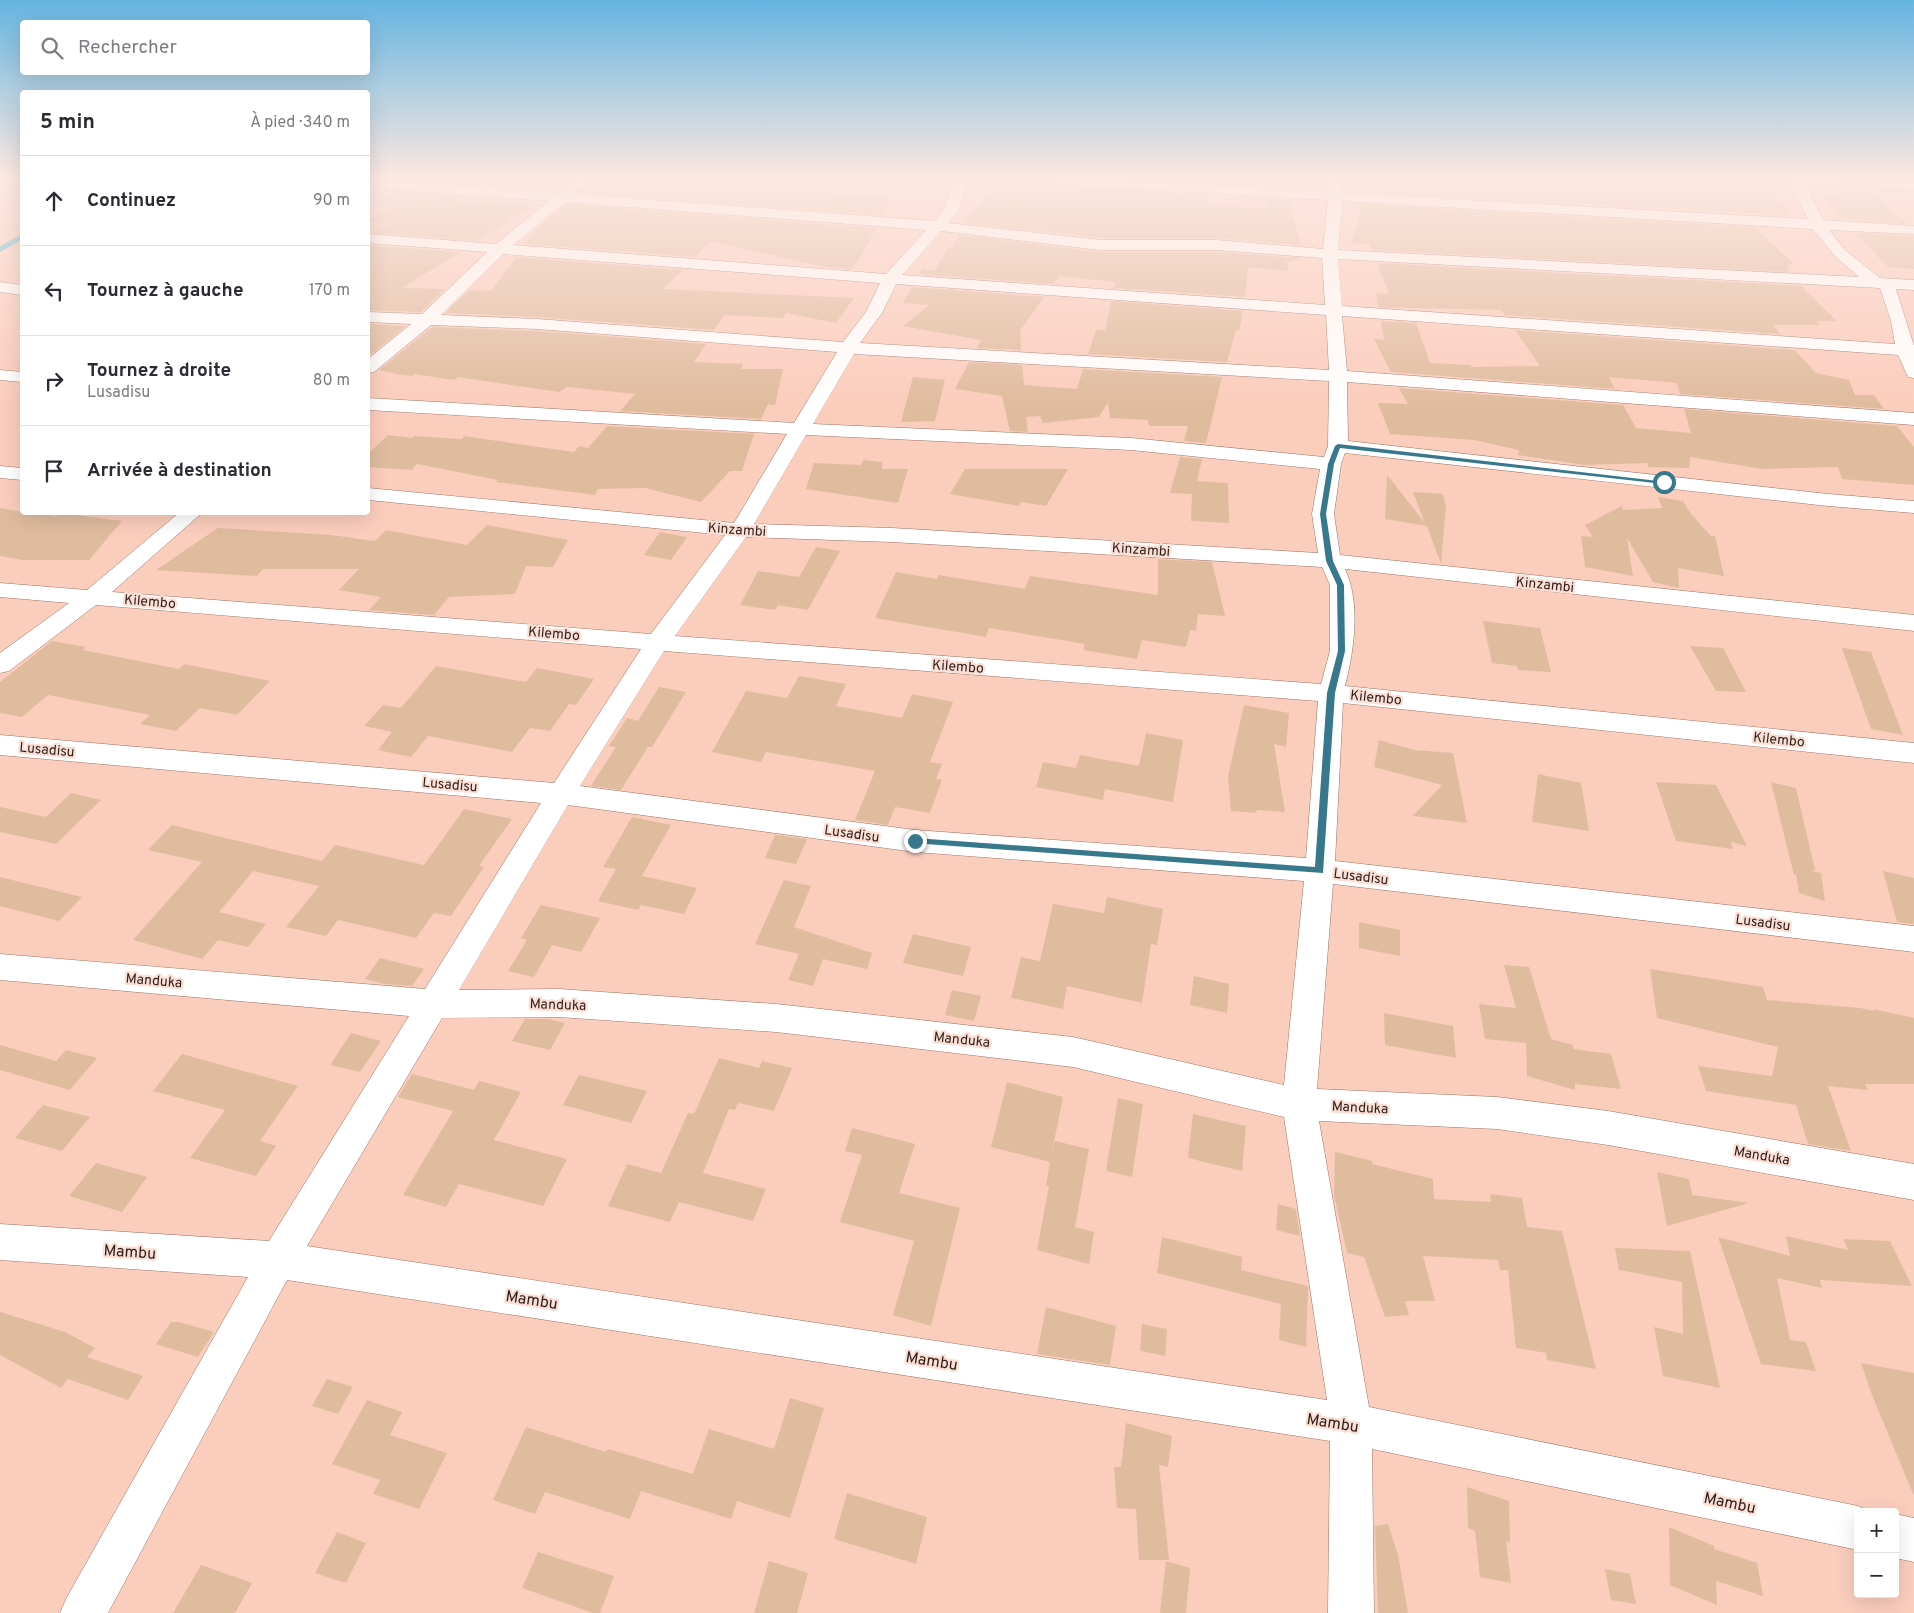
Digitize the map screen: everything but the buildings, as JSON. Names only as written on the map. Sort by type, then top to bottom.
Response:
[{"type":"street","points":[[370,366],[426,320],[494,254]]},
{"type":"street","points":[[568,254],[1335,311],[1376,312],[1909,350]]},
{"type":"street","points":[[83,1613],[278,1260],[561,794],[658,642],[740,530],[848,348],[874,313],[890,279],[912,254]]},
{"type":"street","points":[[1330,254],[1338,376],[1334,455],[1323,514],[1330,561],[1341,585],[1342,651],[1331,693],[1320,871],[1299,1104],[1351,1424],[1351,1613]]},
{"type":"street","points":[[1335,254],[1914,285]]},
{"type":"street","points":[[1842,254],[1881,283],[1899,320],[1914,373]]},
{"type":"street","points":[[0,287],[20,290]]},
{"type":"street","points":[[370,317],[546,325],[848,348],[1338,376],[1914,419]]},
{"type":"street","points":[[0,376],[20,377]]},
{"type":"street","points":[[370,404],[799,429],[1334,455],[1914,507]]},
{"type":"street","points":[[0,472],[20,474]]},
{"type":"street","name":"Kinzambi","points":[[370,494],[740,530],[951,538],[1330,561],[1914,623]]},
{"type":"street","points":[[0,665],[92,597],[189,515]]},
{"type":"street","name":"Kilembo","points":[[0,590],[877,660],[1331,693],[1914,753]]},
{"type":"street","name":"Lusadisu","points":[[0,745],[561,794],[915,841],[1320,871],[1914,939]]},
{"type":"street","name":"Manduka","points":[[0,967],[434,1004],[559,1003],[766,1018],[1073,1052],[1299,1104],[1506,1114],[1608,1128],[1914,1182]]},
{"type":"street","name":"Mambu","points":[[0,1242],[278,1260],[1351,1424],[1854,1527]]},
{"type":"street","points":[[1899,1537],[1914,1540]]},
{"type":"route","points":[[915,841],[1320,871],[1331,693],[1342,651],[1341,585],[1330,561],[1323,514],[1331,464],[1338,446],[1664,482]]}]
